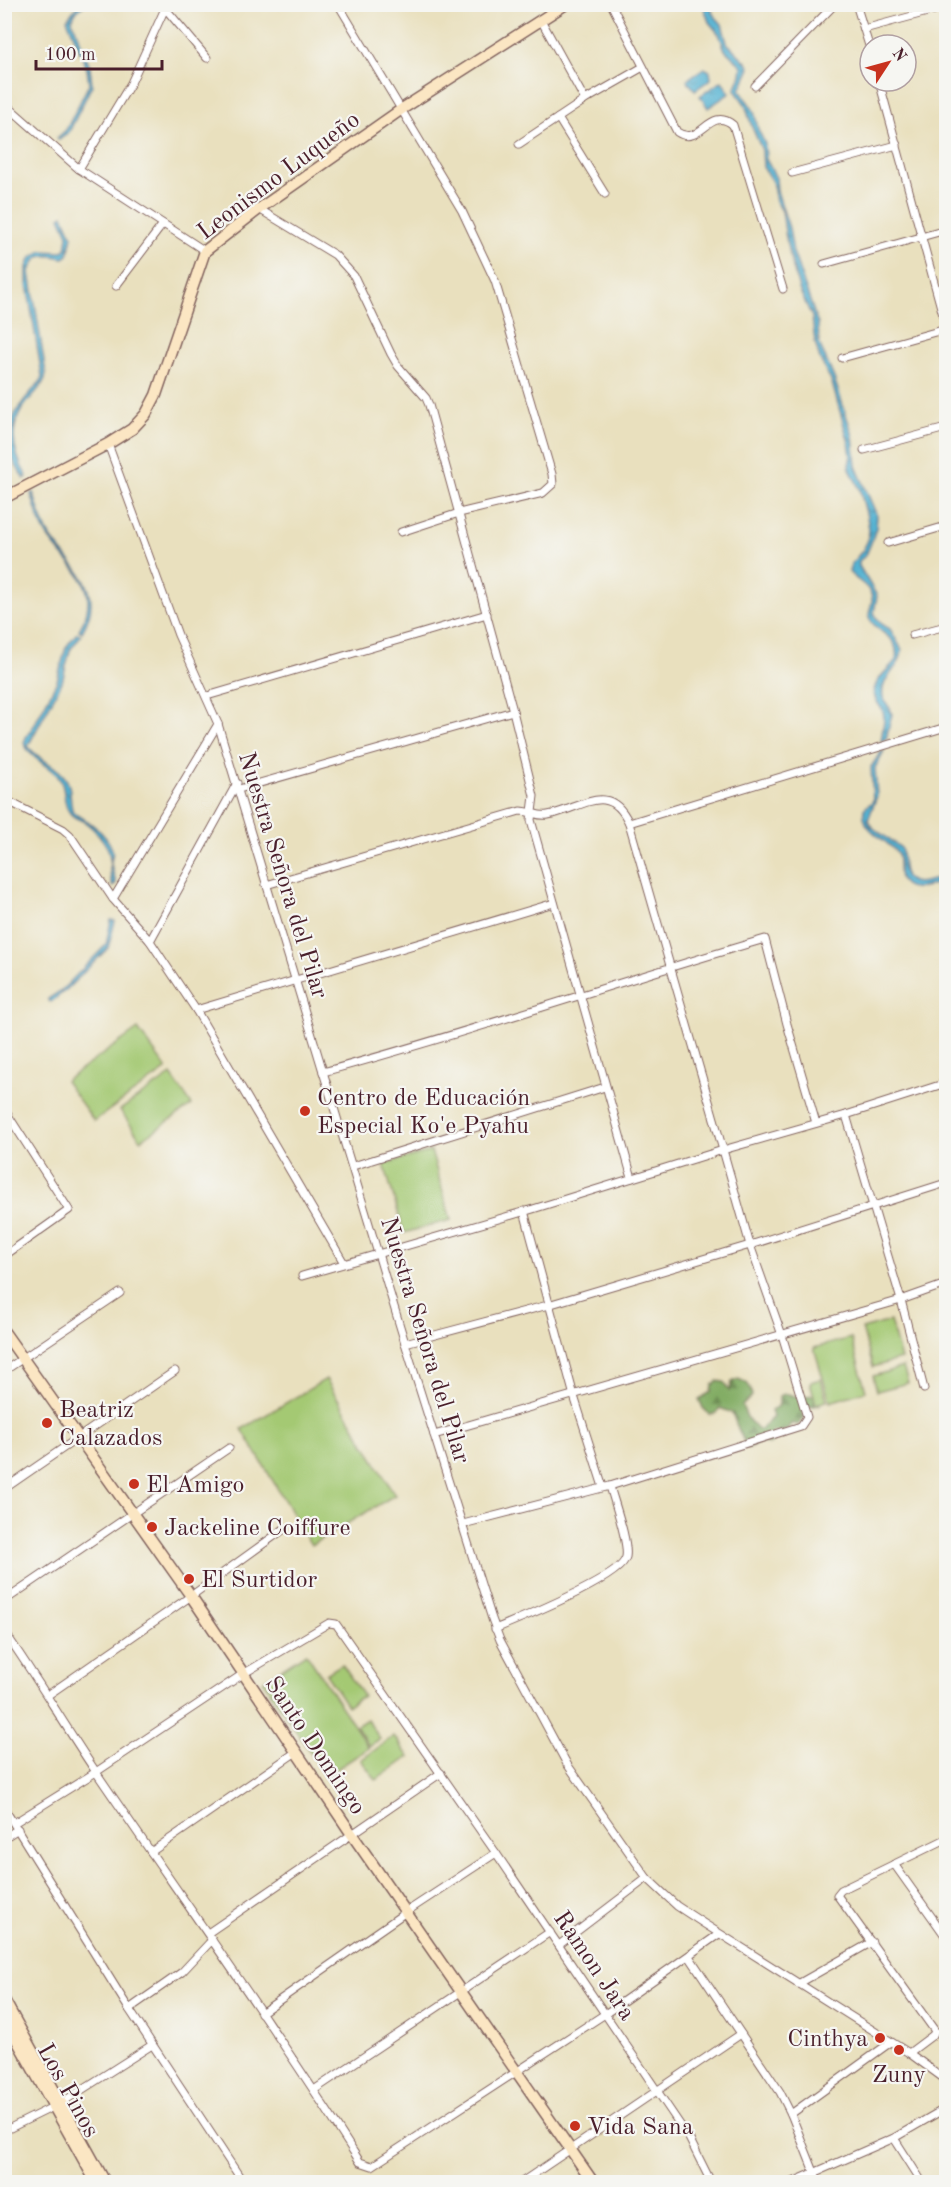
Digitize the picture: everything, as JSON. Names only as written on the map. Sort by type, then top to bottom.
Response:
[{"type":"street","points":[[338,4],[462,211],[495,281],[552,474],[553,484],[543,493],[459,513],[401,532]]},
{"type":"street","name":"Leonismo Luqueño","points":[[4,498],[108,444],[132,429],[151,406],[205,251],[259,209],[402,109],[566,4]]},
{"type":"street","points":[[611,4],[677,132],[690,137],[720,119],[727,120],[732,125],[783,289]]},
{"type":"street","points":[[755,86],[835,4]]},
{"type":"street","points":[[856,4],[865,33]]},
{"type":"street","points":[[79,169],[131,83],[166,6],[207,58]]},
{"type":"street","points":[[864,29],[946,7]]},
{"type":"street","points":[[541,20],[585,100]]},
{"type":"street","points":[[519,144],[585,100],[643,67]]},
{"type":"street","points":[[842,358],[946,328],[882,93]]},
{"type":"street","points":[[4,103],[79,169],[205,251]]},
{"type":"street","points":[[558,118],[605,194]]},
{"type":"street","points":[[792,173],[897,145]]},
{"type":"street","points":[[259,209],[335,255],[354,276],[395,360],[429,405],[487,614],[534,796],[531,820],[632,1178]]},
{"type":"street","points":[[116,286],[163,224]]},
{"type":"street","points":[[824,264],[946,230]]},
{"type":"street","points":[[864,450],[946,428]]},
{"type":"street","name":"Nuestra Señora del Pilar","points":[[108,444],[178,635],[218,724],[405,1343],[495,1629],[567,1764],[647,1878],[677,1906],[909,2053],[946,2080]]},
{"type":"street","points":[[888,543],[946,526]]},
{"type":"street","points":[[207,696],[487,614]]},
{"type":"street","points":[[912,635],[946,626]]},
{"type":"street","points":[[150,941],[238,786],[513,711]]},
{"type":"street","points":[[113,899],[218,724]]},
{"type":"street","points":[[629,823],[946,727]]},
{"type":"street","points":[[4,799],[63,829],[70,835],[113,899],[150,941],[196,1010],[344,1263]]},
{"type":"street","points":[[266,885],[520,811],[531,811],[546,816],[594,800],[606,799],[615,803],[629,823],[750,1245],[782,1335],[807,1418],[803,1425],[607,1486],[463,1524]]},
{"type":"street","points":[[196,1010],[554,903]]},
{"type":"street","points":[[323,1072],[432,1042],[765,939],[816,1123]]},
{"type":"street","points":[[302,1276],[846,1115],[946,1083]]},
{"type":"street","points":[[352,1166],[605,1087]]},
{"type":"street","points":[[4,1109],[68,1207],[66,1213],[4,1256]]},
{"type":"street","points":[[846,1115],[901,1300],[924,1389]]},
{"type":"street","points":[[405,1343],[548,1305],[750,1245],[946,1183]]},
{"type":"street","points":[[495,1629],[572,1596],[621,1567],[626,1557],[627,1547],[574,1396],[524,1211]]},
{"type":"street","points":[[434,1435],[901,1300],[946,1284]]},
{"type":"street","points":[[4,1371],[120,1293]]},
{"type":"street","name":"Santo Domingo","points":[[4,1332],[191,1596],[460,1992],[593,2182]]},
{"type":"street","points":[[4,1489],[175,1371]]},
{"type":"street","points":[[4,1601],[229,1448]]},
{"type":"street","points":[[48,1695],[284,1529]]},
{"type":"street","name":"Ramon Jara","points":[[243,1674],[329,1623],[339,1626],[657,2090],[689,2138],[711,2182]]},
{"type":"street","points":[[4,1631],[48,1695],[96,1772],[208,1933],[360,2162],[369,2166],[604,2014],[719,1934]]},
{"type":"street","points":[[4,1838],[16,1826],[243,1674]]},
{"type":"street","points":[[151,1852],[296,1752]]},
{"type":"street","points":[[208,1933],[441,1773]]},
{"type":"street","points":[[4,1808],[239,2181]]},
{"type":"street","points":[[909,2053],[935,2031],[837,1895],[842,1890],[946,1839]]},
{"type":"street","points":[[261,2013],[406,1912],[496,1853]]},
{"type":"street","points":[[894,1864],[946,1937]]},
{"type":"street","points":[[559,1945],[647,1878]]},
{"type":"street","points":[[314,2090],[550,1932]]},
{"type":"street","points":[[129,2009],[182,1972],[212,1940]]},
{"type":"street","points":[[798,1984],[872,1942]]},
{"type":"street","points":[[689,1956],[780,2092],[818,2182]]},
{"type":"street","points":[[4,2000],[58,2105],[105,2182]]},
{"type":"street","name":"Los Pinos","points":[[4,2017],[58,2105],[96,2182]]},
{"type":"street","points":[[522,2182],[741,2034]]},
{"type":"street","points":[[791,2114],[891,2042]]},
{"type":"street","points":[[4,2131],[58,2105],[152,2045]]},
{"type":"street","points":[[793,2182],[894,2138],[946,2108]]},
{"type":"street","points":[[894,2138],[922,2182]]},
{"type":"green space","points":[[138,1029],[167,1069],[94,1121],[65,1081]]},
{"type":"green space","points":[[171,1075],[192,1105],[141,1140],[120,1110]]},
{"type":"green space","points":[[431,1151],[451,1220],[404,1233],[384,1164]]},
{"type":"green space","points":[[890,1321],[901,1359],[873,1367],[862,1329]]},
{"type":"green space","points":[[851,1338],[866,1391],[830,1402],[814,1348]]},
{"type":"green space","points":[[903,1367],[908,1383],[877,1391],[873,1376]]},
{"type":"green space","points":[[326,1379],[395,1495],[311,1545],[242,1429]]},
{"type":"green space","points":[[738,1379],[747,1383],[751,1389],[752,1396],[742,1406],[748,1419],[757,1429],[761,1429],[773,1417],[771,1411],[779,1405],[779,1396],[814,1395],[820,1405],[803,1408],[805,1417],[798,1425],[792,1423],[779,1433],[774,1431],[771,1433],[772,1443],[769,1445],[761,1442],[748,1448],[732,1413],[720,1408],[716,1413],[710,1415],[703,1408],[699,1399],[711,1392],[712,1385],[717,1381],[724,1382],[729,1391],[732,1382]]},
{"type":"green space","points":[[821,1379],[827,1401],[816,1404],[810,1382]]},
{"type":"green space","points":[[306,1653],[369,1748],[326,1776],[263,1681]]},
{"type":"green space","points":[[342,1664],[363,1696],[347,1706],[326,1674]]},
{"type":"green space","points":[[367,1719],[380,1739],[369,1746],[356,1726]]},
{"type":"green space","points":[[394,1736],[409,1757],[376,1780],[361,1760]]},
{"type":"water","points":[[79,4],[84,5],[75,13],[72,20],[90,67],[92,85],[69,132],[59,140],[57,138],[66,130],[89,84],[87,69],[67,19]]},
{"type":"water","points":[[703,5],[710,5],[713,14],[722,24],[727,43],[750,68],[740,90],[754,111],[758,129],[765,144],[766,159],[776,178],[777,191],[789,228],[793,252],[818,324],[819,343],[834,378],[853,436],[856,466],[877,516],[871,543],[866,555],[859,561],[859,566],[877,596],[874,612],[876,617],[890,629],[902,650],[898,663],[884,684],[883,697],[892,714],[886,739],[881,741],[884,717],[874,691],[880,678],[896,660],[895,645],[869,618],[871,594],[866,586],[849,572],[851,564],[868,540],[867,517],[860,490],[849,465],[851,455],[849,443],[832,383],[820,359],[812,317],[799,289],[787,245],[782,211],[776,201],[772,181],[763,167],[762,150],[745,104],[735,90],[742,66],[725,50],[719,34],[709,22]]},
{"type":"water","points":[[704,68],[710,71],[711,79],[695,90],[688,79]]},
{"type":"water","points":[[722,81],[730,93],[708,108],[700,96]]},
{"type":"water","points":[[63,215],[72,236],[68,255],[64,258],[42,256],[32,265],[30,272],[46,374],[42,384],[23,407],[15,427],[15,446],[27,477],[24,479],[12,457],[9,435],[14,415],[41,381],[42,376],[27,284],[27,267],[30,259],[41,251],[61,252],[66,249],[68,235],[60,217]]},
{"type":"water","points":[[33,492],[47,531],[77,569],[89,591],[91,603],[89,617],[82,632],[79,630],[86,615],[88,601],[86,590],[82,579],[45,532],[31,494]]},
{"type":"water","points":[[77,633],[81,635],[70,650],[62,682],[28,746],[37,756],[65,777],[69,786],[73,812],[96,828],[109,843],[113,851],[111,863],[116,883],[113,887],[110,876],[109,850],[89,825],[73,817],[67,809],[62,785],[57,775],[34,757],[24,743],[57,681],[66,647]]},
{"type":"water","points":[[884,751],[875,768],[877,796],[868,820],[872,827],[901,848],[907,878],[916,883],[946,875],[946,880],[921,888],[904,884],[899,875],[898,854],[866,823],[864,809],[873,801],[871,767]]},
{"type":"water","points":[[111,920],[115,921],[108,948],[66,990],[51,1002],[48,1001],[62,990],[106,945]]},
{"type":"place","name":"Centro de Educación Especial Ko'e Pyahu","points":[[305,1111]]},
{"type":"place","name":"Beatriz Calazados","points":[[47,1423]]},
{"type":"place","name":"El Amigo","points":[[134,1484]]},
{"type":"place","name":"Jackeline Coiffure","points":[[152,1527]]},
{"type":"place","name":"El Surtidor","points":[[189,1579]]},
{"type":"place","name":"Cinthya","points":[[880,2038]]},
{"type":"place","name":"Zuny","points":[[899,2050]]},
{"type":"place","name":"Vida Sana","points":[[575,2126]]}]
